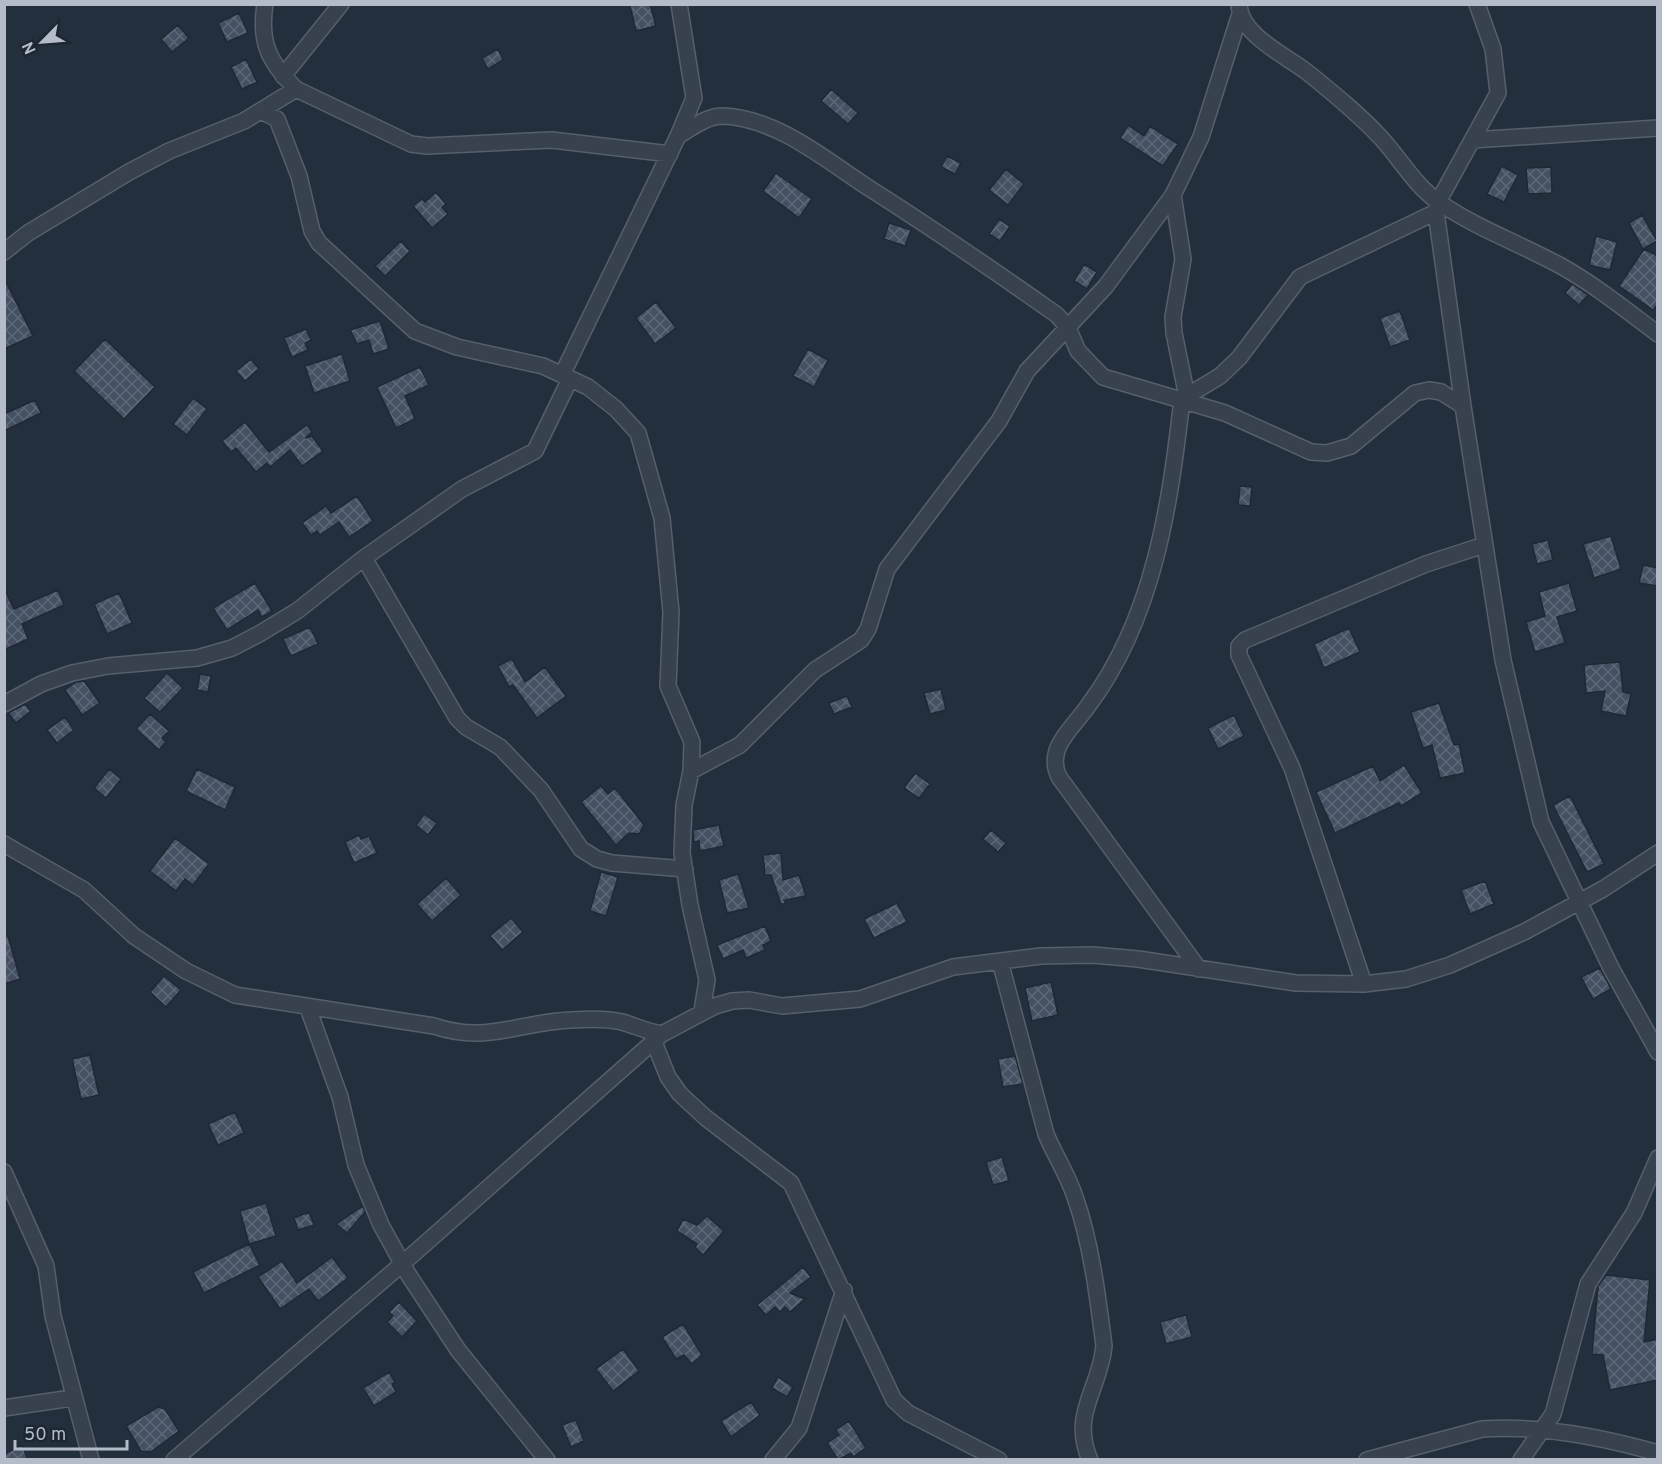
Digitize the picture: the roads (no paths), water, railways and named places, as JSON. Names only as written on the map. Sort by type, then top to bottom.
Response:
[{"type":"street","points":[[266,4],[262,24],[263,42],[283,76],[296,89],[419,145],[552,140],[670,154]]},
{"type":"street","points":[[283,76],[341,4]]},
{"type":"street","points":[[570,379],[562,375],[670,154],[693,98],[679,4]]},
{"type":"street","points":[[1477,4],[1489,35],[1499,87],[1437,207],[1463,406],[1503,660],[1540,822],[1611,968],[1658,1052]]},
{"type":"street","points":[[691,771],[740,745],[815,669],[861,640],[868,629],[887,569],[999,421],[1027,372],[1106,286],[1173,195],[1201,137],[1239,10]]},
{"type":"street","points":[[1239,10],[1247,27],[1307,72],[1363,120],[1402,161],[1437,207],[1586,280],[1658,334]]},
{"type":"street","points":[[4,252],[28,233],[129,172],[169,151],[244,121],[296,89]]},
{"type":"street","points":[[693,98],[711,117]]},
{"type":"street","points":[[261,111],[277,119],[299,176],[312,231],[319,243],[393,314],[415,332],[442,342],[543,366],[588,387],[631,423],[638,433],[662,518],[671,612],[668,686],[692,742],[691,771],[683,814],[682,853],[707,980],[702,1011]]},
{"type":"street","points":[[678,136],[711,117],[742,118],[784,133],[972,254],[1057,315],[1068,328],[1078,351],[1103,377],[1130,386],[1184,398],[1225,413],[1311,452],[1327,453],[1351,446],[1365,437],[1415,393],[1429,390],[1441,392],[1463,406]]},
{"type":"street","points":[[244,121],[277,119]]},
{"type":"street","points":[[1472,140],[1658,128]]},
{"type":"street","points":[[1173,195],[1183,259],[1175,305],[1174,333],[1184,398],[1166,507],[1153,566],[1135,627],[1099,692],[1058,745],[1054,756],[1055,768],[1059,777],[1199,969]]},
{"type":"street","points":[[1184,398],[1220,376],[1239,358],[1300,277],[1437,207]]},
{"type":"street","points":[[571,357],[588,387]]},
{"type":"street","points":[[1441,392],[1459,378]]},
{"type":"street","points":[[4,704],[41,684],[72,673],[108,666],[196,658],[232,648],[297,611],[364,558],[462,489],[536,451],[570,379]]},
{"type":"street","points":[[1364,984],[1293,768],[1239,655],[1239,646],[1245,640],[1417,568],[1484,545]]},
{"type":"street","points":[[364,558],[457,718],[466,727],[500,747],[541,790],[581,849],[597,859],[612,863],[685,870]]},
{"type":"street","points":[[4,844],[84,890],[134,936],[186,971],[235,995],[308,1008],[380,1017],[472,1035],[568,1020],[587,1020],[621,1021],[658,1038]]},
{"type":"street","points":[[174,1460],[402,1264],[658,1038],[702,1011],[732,1001],[749,1000],[782,1006],[860,999],[953,967],[1000,961],[1093,955],[1296,983],[1364,984],[1406,979],[1450,965],[1580,901],[1658,853]]},
{"type":"street","points":[[1000,961],[1046,1134],[1055,1156],[1070,1181],[1083,1221],[1104,1346],[1103,1361],[1083,1415],[1083,1444],[1090,1460]]},
{"type":"street","points":[[707,980],[732,1001]]},
{"type":"street","points":[[308,1008],[340,1097],[363,1183],[381,1226],[402,1264],[458,1350],[547,1460]]},
{"type":"street","points":[[658,1038],[668,1077],[680,1094],[706,1118],[791,1184],[844,1290],[879,1372],[894,1400],[908,1413],[999,1460]]},
{"type":"street","points":[[1521,1460],[1539,1430],[1553,1414],[1588,1284],[1634,1213],[1658,1158]]},
{"type":"street","points":[[4,1172],[46,1266],[52,1316],[72,1398],[91,1460]]},
{"type":"street","points":[[773,1460],[799,1428],[844,1290]]},
{"type":"street","points":[[4,1408],[72,1398]]},
{"type":"street","points":[[1367,1460],[1482,1429],[1539,1430],[1622,1443],[1658,1453]]}]
